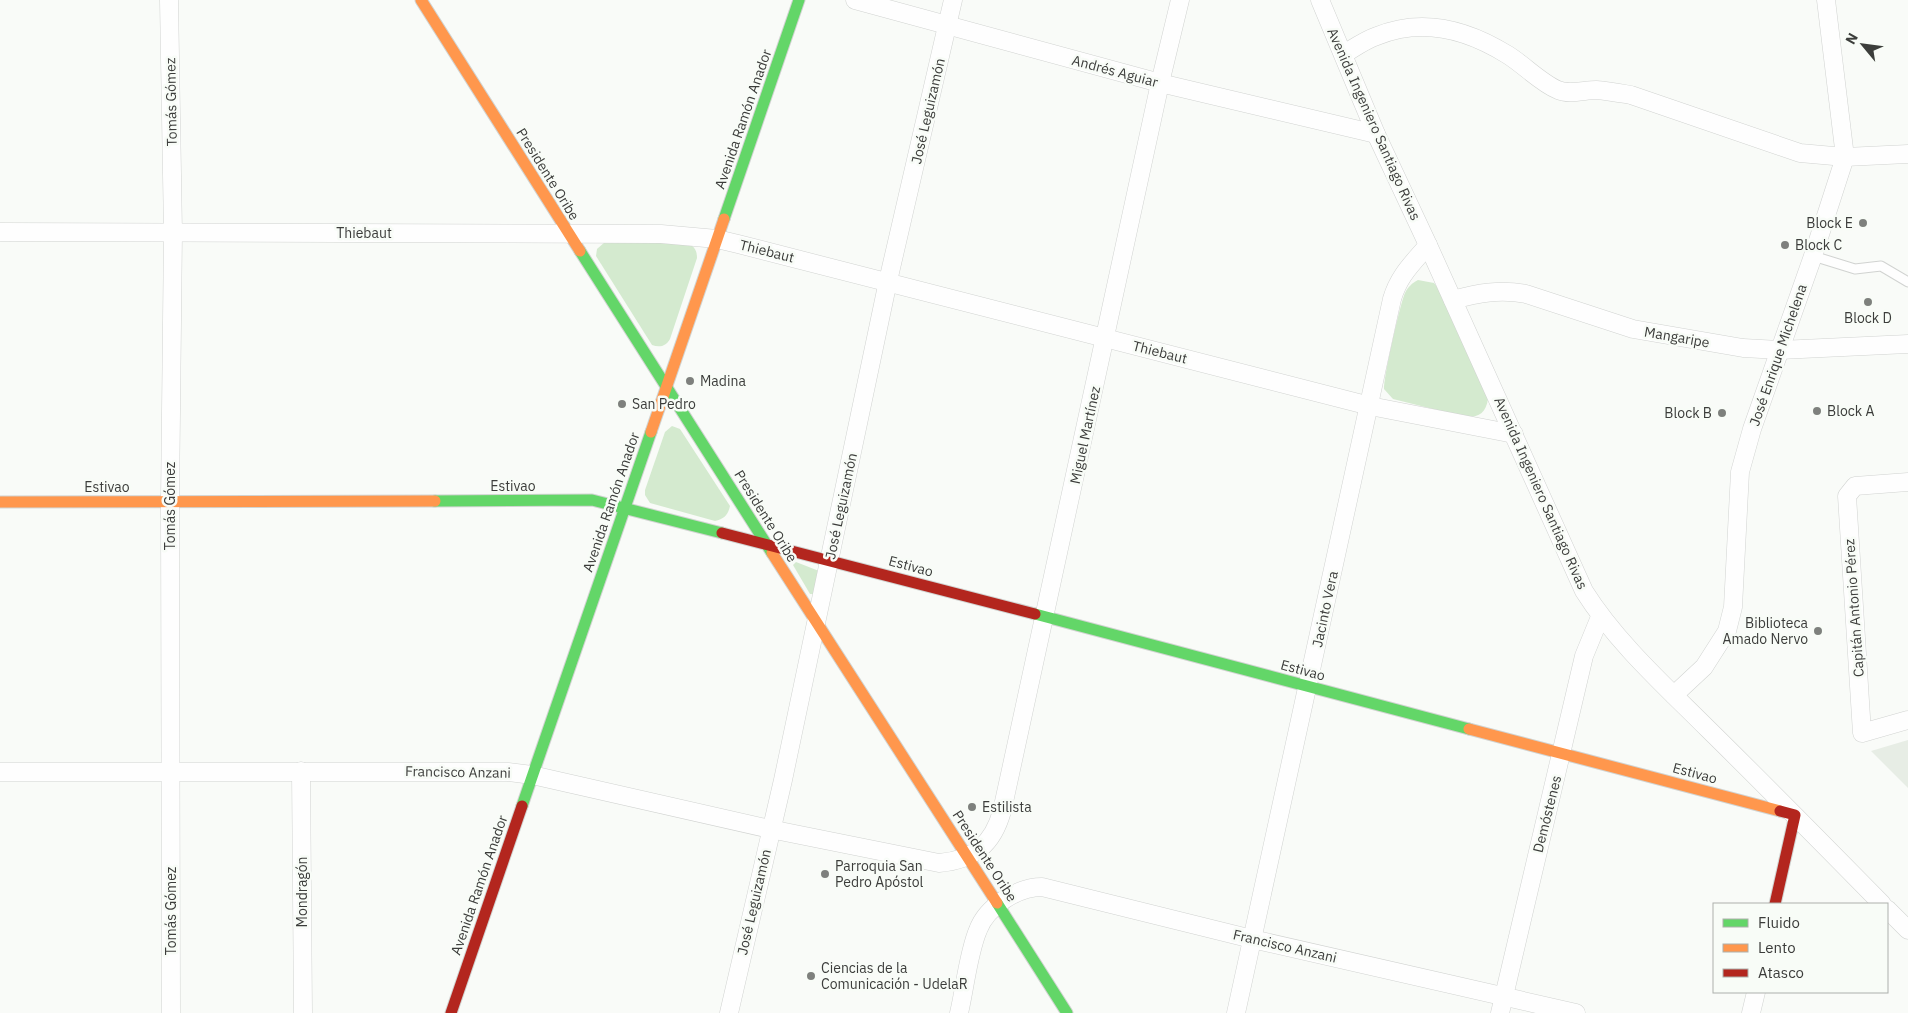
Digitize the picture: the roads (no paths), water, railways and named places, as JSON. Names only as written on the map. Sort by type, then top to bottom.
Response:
[{"type":"street","name":"Tomás Gómez","points":[[169,0],[173,232],[170,502],[171,1013]]},
{"type":"street","name":"Presidente Oribe","points":[[421,0],[816,623],[1067,1013]]},
{"type":"street","name":"Avenida Ramón Anador","points":[[451,1013],[799,0]]},
{"type":"street","name":"Andrés Aguiar","points":[[855,0],[1160,83],[1376,134]]},
{"type":"street","name":"José Leguizamón","points":[[729,1013],[770,829],[783,780],[888,281],[953,0]]},
{"type":"street","name":"Miguel Martínez","points":[[967,857],[978,851],[991,839],[998,826],[1046,617],[1160,83],[1180,0]]},
{"type":"street","name":"Avenida Ingeniero Santiago Rivas","points":[[1320,0],[1376,134],[1584,591],[1600,616],[1674,695],[1881,903]]},
{"type":"street","name":"José Enrique Michelena","points":[[1674,695],[1704,667],[1727,631],[1733,607],[1740,472],[1752,429],[1813,256],[1845,157],[1826,0]]},
{"type":"street","points":[[442,8],[442,33]]},
{"type":"street","points":[[1344,54],[1376,36],[1395,30],[1431,26],[1447,28],[1466,33],[1489,44],[1560,91],[1604,91],[1630,95],[1789,150],[1811,155],[1845,157],[1908,154]]},
{"type":"street","name":"Thiebaut","points":[[0,232],[662,234],[717,239],[888,281],[1370,406],[1514,434]]},
{"type":"street","name":"Jacinto Vera","points":[[1236,1013],[1395,288],[1409,265],[1428,245]]},
{"type":"street","name":"Mangaripe","points":[[1453,300],[1479,293],[1513,291],[1633,329],[1743,348],[1780,350],[1908,344]]},
{"type":"street","name":"Capitán Antonio Pérez","points":[[1908,482],[1856,486],[1847,496],[1862,734],[1908,720]]},
{"type":"street","name":"Estivao","points":[[0,502],[592,500],[830,560],[1795,815]]},
{"type":"street","name":"Demóstenes","points":[[1501,1005],[1584,656],[1600,616]]},
{"type":"street","name":"Mondragón","points":[[301,771],[303,1013]]},
{"type":"street","name":"Francisco Anzani","points":[[0,772],[508,772],[532,775],[770,829],[939,863],[967,857]]},
{"type":"street","points":[[1775,903],[1795,815]]},
{"type":"street","name":"Francisco Anzani","points":[[998,905],[1025,889],[1042,887],[1252,938],[1501,1005],[1576,1013]]},
{"type":"street","points":[[959,1013],[978,928],[998,905]]},
{"type":"street","points":[[1888,910],[1908,930]]},
{"type":"street","points":[[1751,1013],[1756,993]]},
{"type":"lane","points":[[1813,256],[1855,269],[1881,266],[1908,282]]},
{"type":"place","name":"Block E","points":[[1863,223]]},
{"type":"place","name":"Block C","points":[[1785,245]]},
{"type":"place","name":"Block D","points":[[1868,302]]},
{"type":"place","name":"Madina","points":[[690,381]]},
{"type":"place","name":"San Pedro","points":[[622,404]]},
{"type":"place","name":"Block A","points":[[1817,411]]},
{"type":"place","name":"Block B","points":[[1722,413]]},
{"type":"place","name":"Biblioteca Amado Nervo","points":[[1818,631]]},
{"type":"place","name":"Estilista","points":[[972,807]]},
{"type":"place","name":"Parroquia San Pedro Apóstol","points":[[825,874]]},
{"type":"place","name":"Ciencias de la Comunicación - UdelaR","points":[[811,976]]}]
